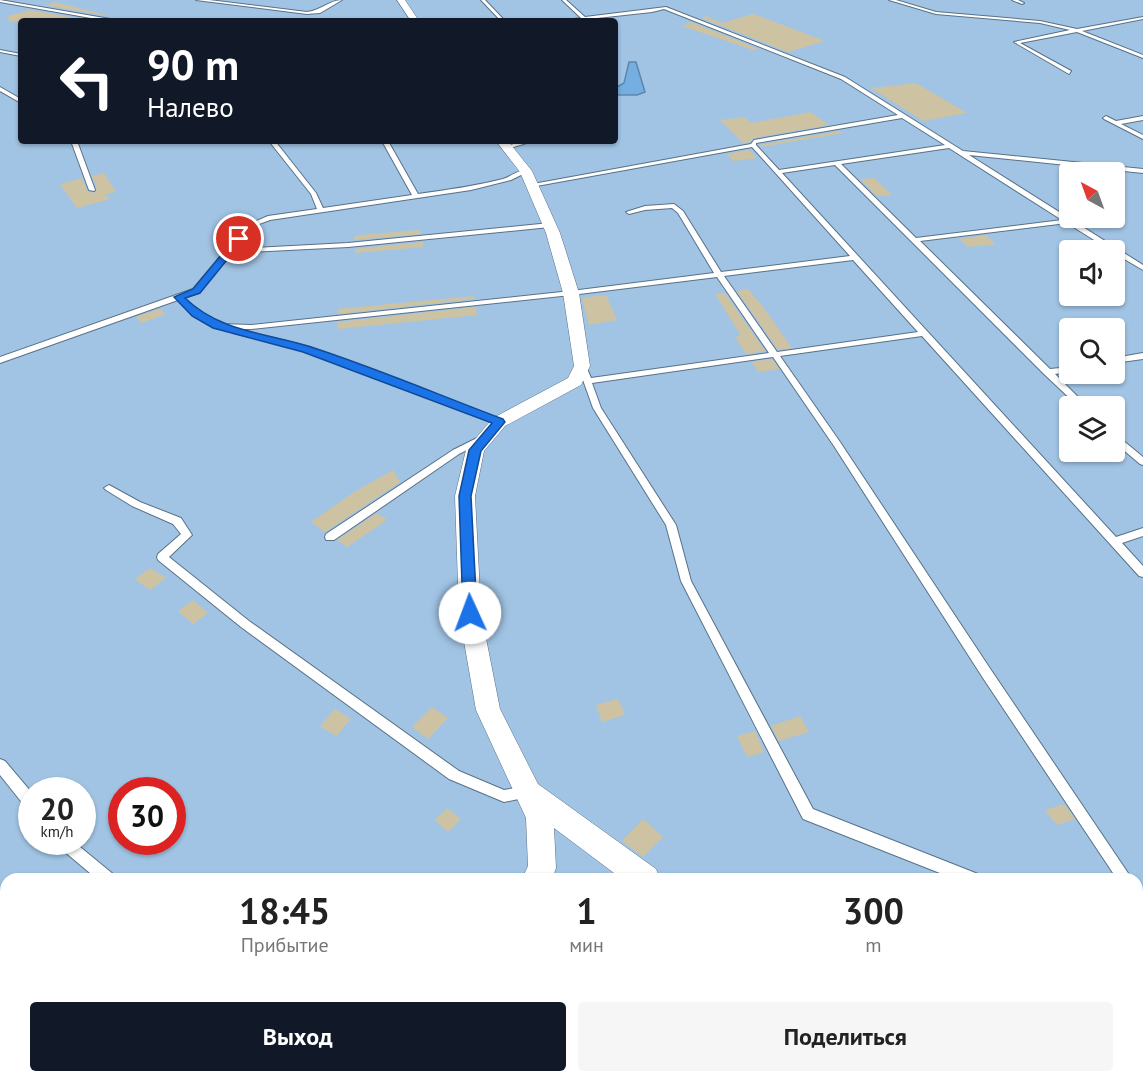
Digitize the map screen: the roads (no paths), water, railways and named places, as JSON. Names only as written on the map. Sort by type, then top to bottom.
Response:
[{"type":"street","points":[[401,0],[413,18]]},
{"type":"street","points":[[505,144],[529,179],[550,225],[571,293],[585,374],[493,429],[475,450],[465,496],[470,613],[488,710],[540,817],[542,868],[539,873]]},
{"type":"street","points":[[528,792],[638,873]]},
{"type":"lane","points":[[198,0],[307,13],[318,12],[340,0]]},
{"type":"lane","points":[[483,0],[500,18]]},
{"type":"lane","points":[[564,0],[583,18]]},
{"type":"lane","points":[[664,8],[667,0]]},
{"type":"lane","points":[[891,0],[936,13],[1040,22],[1078,31],[1143,57]]},
{"type":"lane","points":[[904,4],[921,0]]},
{"type":"lane","points":[[1014,0],[1022,3]]},
{"type":"lane","points":[[0,1],[99,18]]},
{"type":"lane","points":[[600,18],[664,8],[843,78],[1059,215]]},
{"type":"lane","points":[[1069,72],[1016,42],[1143,18]]},
{"type":"lane","points":[[0,51],[18,54]]},
{"type":"lane","points":[[0,89],[18,99]]},
{"type":"lane","points":[[0,360],[196,291],[249,226],[268,218],[417,197],[509,179],[529,179],[753,146],[754,142],[903,116]]},
{"type":"lane","points":[[1106,118],[1143,137]]},
{"type":"lane","points":[[1115,123],[1143,118]]},
{"type":"lane","points":[[75,144],[92,190]]},
{"type":"lane","points":[[274,144],[314,194],[320,209]]},
{"type":"lane","points":[[388,144],[417,197]]},
{"type":"lane","points":[[753,146],[1143,573]]},
{"type":"lane","points":[[778,172],[949,146]]},
{"type":"lane","points":[[961,153],[1143,171]]},
{"type":"lane","points":[[836,163],[1072,396]]},
{"type":"lane","points":[[629,212],[645,208],[675,206],[681,212],[720,274],[837,444],[987,674],[1121,873]]},
{"type":"lane","points":[[913,240],[1059,222]]},
{"type":"lane","points":[[229,251],[348,245],[550,225]]},
{"type":"lane","points":[[1079,228],[1143,268]]},
{"type":"lane","points":[[217,326],[251,327],[571,293],[855,256]]},
{"type":"lane","points":[[178,297],[196,314],[217,326],[307,350],[493,429]]},
{"type":"lane","points":[[925,333],[776,355],[585,374],[597,408],[671,525],[686,580],[808,814],[958,873]]},
{"type":"lane","points":[[1125,359],[1143,356]]},
{"type":"lane","points":[[1047,372],[1059,370]]},
{"type":"lane","points":[[330,537],[493,429]]},
{"type":"lane","points":[[1125,446],[1143,462]]},
{"type":"lane","points":[[109,488],[136,504],[177,521],[187,535],[162,557],[245,624],[454,775],[504,796],[528,792]]},
{"type":"lane","points":[[1114,541],[1143,532]]},
{"type":"lane","points":[[0,765],[18,787]]},
{"type":"lane","points":[[79,855],[101,873]]}]
